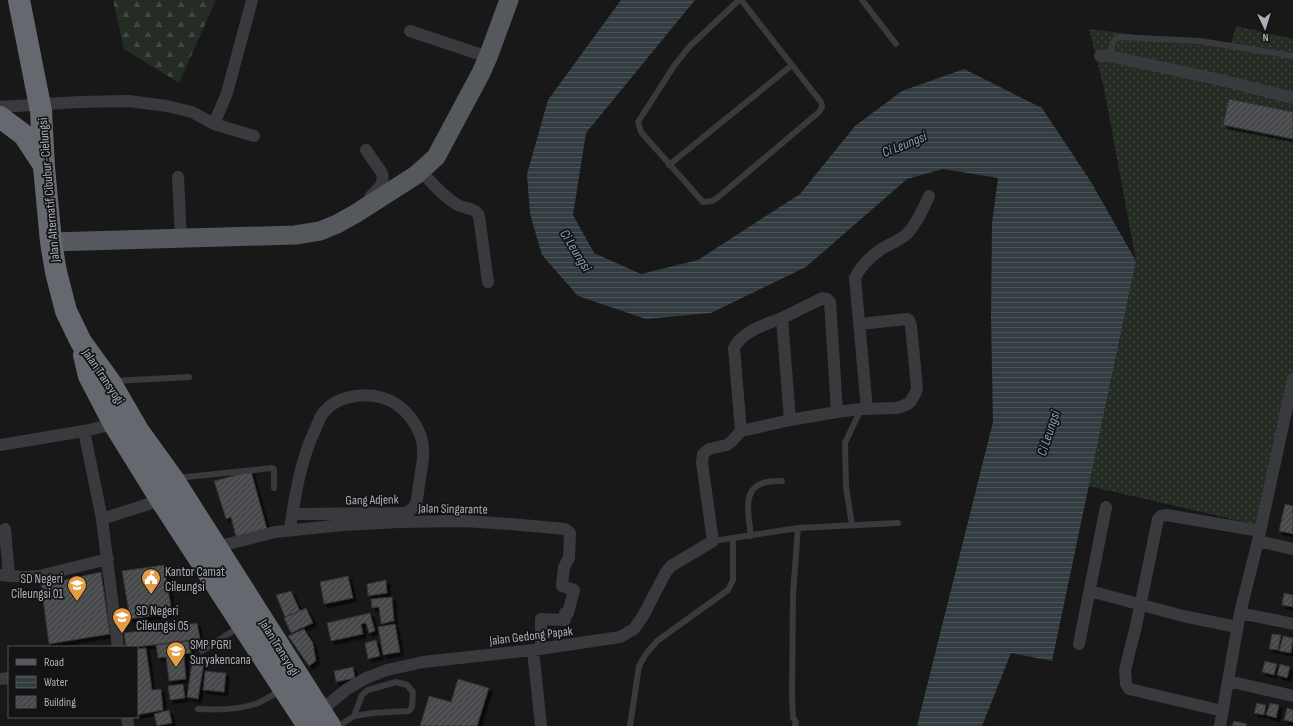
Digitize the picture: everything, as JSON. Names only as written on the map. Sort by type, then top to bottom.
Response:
[{"type":"highway","name":"Jalan Alternatif Cibubur-Cielungsi","points":[[9,0],[26,36]]},
{"type":"highway","name":"Jalan Alternatif Cibubur-Cielungsi","points":[[19,0],[41,111],[44,167],[51,242],[56,272],[66,311],[81,342]]},
{"type":"highway","points":[[0,117],[24,135],[44,167]]},
{"type":"highway","name":"Jalan Transyogi","points":[[81,342],[110,382],[139,432],[173,479],[216,547],[319,721]]},
{"type":"highway","name":"Jalan Transyogi","points":[[81,342],[89,376],[114,424],[161,500],[284,689],[319,721]]},
{"type":"main road","points":[[51,242],[295,235],[320,230],[337,224],[422,172],[436,157],[485,65],[509,0]]},
{"type":"street","points":[[214,124],[227,93],[252,0]]},
{"type":"street","points":[[410,31],[485,65]]},
{"type":"street","points":[[1105,56],[1221,80],[1293,98]]},
{"type":"street","points":[[0,107],[128,101],[167,106],[192,112],[214,124],[254,136]]},
{"type":"street","points":[[366,150],[382,173],[383,177],[381,187],[369,198],[368,206]]},
{"type":"street","points":[[422,172],[449,198],[460,206],[473,209],[477,212],[479,216],[488,282]]},
{"type":"street","points":[[178,177],[181,238]]},
{"type":"street","points":[[864,409],[860,324],[855,278],[858,271],[880,250],[906,234],[920,217],[929,196]]},
{"type":"street","points":[[741,431],[734,348],[736,343],[747,334],[823,298],[830,302],[837,412]]},
{"type":"street","points":[[782,318],[790,420]]},
{"type":"street","points":[[713,540],[702,463],[703,454],[709,449],[727,444],[741,431],[790,420],[837,412],[897,408],[908,404],[915,394],[917,388],[911,326],[909,320],[860,324]]},
{"type":"street","points":[[1220,726],[1237,627],[1259,536],[1293,379]]},
{"type":"street","name":"Gang Adjenk","points":[[290,529],[292,514],[298,483],[307,449],[323,414],[331,405],[337,401],[356,396],[378,397],[395,403],[409,414],[414,422],[424,447],[414,509],[403,513],[292,514]]},
{"type":"street","points":[[0,445],[84,431],[114,424]]},
{"type":"street","points":[[84,431],[102,520],[118,646]]},
{"type":"street","points":[[102,520],[161,500]]},
{"type":"street","points":[[1079,644],[1106,507]]},
{"type":"street","points":[[1223,712],[1129,690],[1126,687],[1125,670],[1158,519],[1161,516],[1166,515],[1259,536],[1293,549]]},
{"type":"street","name":"Jalan Singarante","points":[[216,547],[290,529],[343,524],[438,521],[511,524],[565,529],[570,533],[569,558],[564,567],[562,586],[574,590],[568,613],[565,612],[565,620],[541,619],[537,649]]},
{"type":"street","points":[[5,529],[4,575],[24,578],[39,576],[108,559]]},
{"type":"street","name":"Jalan Gedong Papak","points":[[319,721],[348,689],[366,678],[387,670],[423,662],[537,649],[620,637],[634,629],[643,616],[663,577],[671,566],[713,540]]},
{"type":"street","points":[[1090,591],[1140,605],[1237,627]]},
{"type":"street","points":[[1240,614],[1293,624]]},
{"type":"street","points":[[537,649],[541,726]]},
{"type":"street","points":[[1228,680],[1293,696]]},
{"type":"lane","points":[[740,0],[821,102],[822,107],[819,112],[716,199],[703,202],[641,132],[638,122],[685,51],[740,0]]},
{"type":"lane","points":[[862,0],[896,44]]},
{"type":"lane","points":[[1105,56],[1112,43],[1118,37],[1200,41],[1293,56]]},
{"type":"lane","points":[[669,165],[792,65]]},
{"type":"lane","points":[[110,382],[189,377]]},
{"type":"lane","points":[[852,525],[846,487],[845,443],[864,409]]},
{"type":"lane","points":[[173,479],[272,468],[275,472],[274,488]]},
{"type":"lane","points":[[751,536],[747,508],[748,500],[751,494],[761,482],[771,480],[782,481]]},
{"type":"lane","points":[[713,540],[751,536],[798,528],[898,524]]},
{"type":"lane","points":[[795,726],[796,722],[793,718],[792,696],[794,594],[798,528]]},
{"type":"lane","points":[[630,726],[639,666],[646,654],[657,641],[728,590],[733,580],[733,538]]},
{"type":"lane","points":[[202,650],[242,625]]},
{"type":"lane","points":[[339,726],[354,716],[373,713],[409,711],[412,707],[413,692],[406,685],[396,682],[368,690],[362,695],[354,716]]},
{"type":"lane","points":[[198,709],[243,707],[254,704],[284,689]]},
{"type":"green space","points":[[113,0],[216,0],[179,83],[124,49]]},
{"type":"green space","points":[[1236,26],[1293,39],[1293,373],[1258,525],[1089,486],[1136,261],[1104,88],[1089,29],[1230,47]]},
{"type":"water","name":"Ci Leungsi","points":[[621,0],[695,0],[586,133],[573,215],[594,253],[641,274],[698,260],[800,194],[855,126],[902,91],[964,69],[1042,108],[1091,182],[1136,261],[1052,661],[1011,653],[982,726],[917,726],[993,422],[991,318],[992,223],[998,178],[943,169],[907,179],[806,267],[711,313],[646,319],[578,296],[542,255],[530,214],[527,174],[548,100]]},
{"type":"building","points":[[1229,99],[1293,112],[1293,139],[1223,125]]},
{"type":"building","points":[[251,471],[267,529],[236,537],[231,517],[226,519],[214,481]]},
{"type":"building","points":[[1285,504],[1293,506],[1293,534],[1279,531]]},
{"type":"building","points":[[164,565],[172,613],[130,619],[122,571]]},
{"type":"building","points":[[101,572],[110,634],[49,644],[41,585]]},
{"type":"building","points":[[348,576],[353,598],[324,604],[320,582]]},
{"type":"building","points":[[386,580],[387,593],[368,596],[367,584]]},
{"type":"building","points":[[291,591],[300,611],[285,617],[276,595]]},
{"type":"building","points":[[1284,593],[1293,595],[1293,607],[1282,605]]},
{"type":"building","points":[[392,597],[394,621],[381,624],[379,607],[372,608],[371,599]]},
{"type":"building","points":[[306,608],[313,623],[291,633],[284,618]]},
{"type":"building","points":[[370,613],[375,631],[369,633],[366,623],[361,624],[363,634],[331,641],[327,623]]},
{"type":"building","points":[[197,623],[200,639],[138,647],[126,646],[124,633]]},
{"type":"building","points":[[395,624],[400,652],[383,655],[378,627]]},
{"type":"building","points":[[304,629],[313,643],[316,661],[309,666],[288,636]]},
{"type":"building","points":[[1272,634],[1281,635],[1278,650],[1269,649]]},
{"type":"building","points":[[1283,636],[1293,638],[1291,653],[1279,651]]},
{"type":"building","points":[[376,640],[380,656],[368,659],[365,643]]},
{"type":"building","name":"SMP PGRI Suryakencana","points":[[190,641],[191,653],[184,654],[186,679],[169,681],[166,657],[158,658],[156,645]]},
{"type":"building","points":[[146,648],[152,690],[161,689],[163,710],[138,715],[138,649]]},
{"type":"building","points":[[1265,661],[1277,664],[1274,675],[1262,672]]},
{"type":"building","points":[[192,662],[204,663],[198,699],[187,697]]},
{"type":"building","points":[[1280,664],[1290,667],[1287,678],[1277,675]]},
{"type":"building","points":[[353,667],[355,678],[336,682],[334,671]]},
{"type":"building","points":[[205,671],[226,673],[224,692],[203,690]]},
{"type":"building","points":[[458,679],[489,688],[477,726],[420,726],[429,696],[451,702]]},
{"type":"building","points":[[183,684],[185,698],[170,700],[168,686]]},
{"type":"building","points":[[1257,703],[1266,705],[1264,715],[1254,713]]},
{"type":"building","points":[[1270,703],[1279,705],[1276,718],[1266,715]]},
{"type":"building","points":[[1287,708],[1293,710],[1293,722],[1284,720]]},
{"type":"building","points":[[169,710],[172,723],[157,726],[154,714]]},
{"type":"building","points":[[1234,721],[1247,724],[1246,726],[1232,726]]},
{"type":"place","name":"Kantor Camat Cileungsi","points":[[151,595]]},
{"type":"place","name":"SD Negeri Cileungsi 01","points":[[77,602]]},
{"type":"place","name":"SD Negeri Cileungsi 05","points":[[122,634]]},
{"type":"place","name":"SMP PGRI Suryakencana","points":[[176,668]]}]
